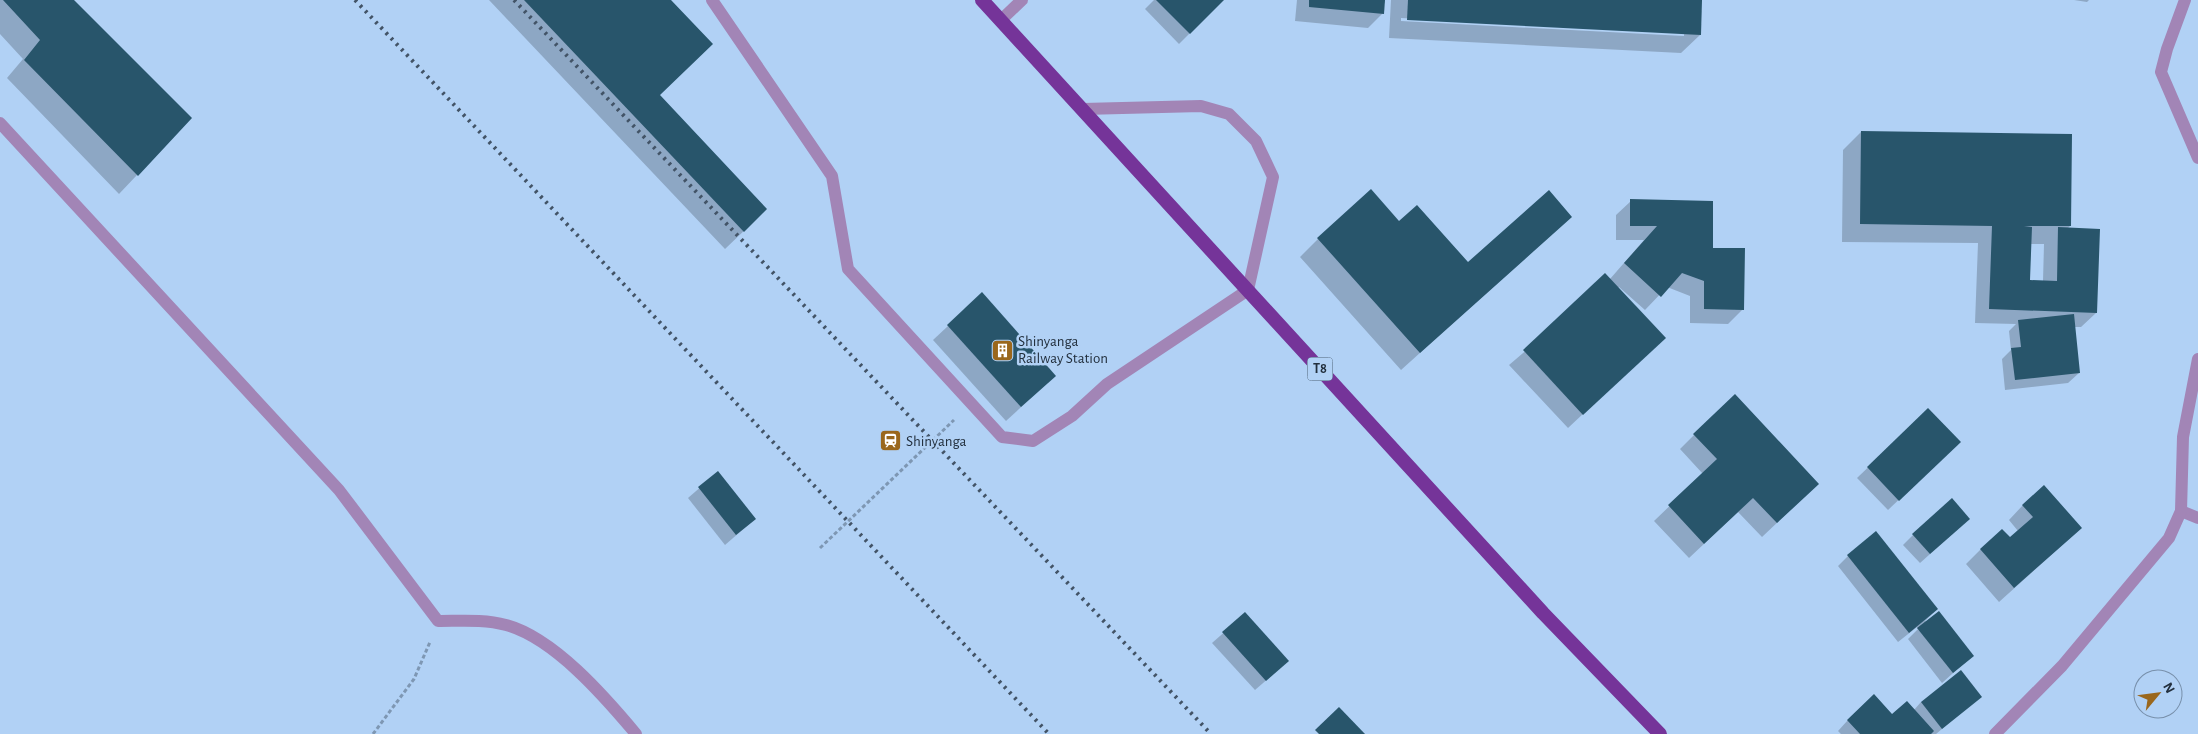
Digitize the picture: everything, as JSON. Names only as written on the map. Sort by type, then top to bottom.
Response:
[{"type":"highway","name":"T8","points":[[982,0],[1083,108],[1543,613],[1660,734]]},
{"type":"street","points":[[712,0],[832,176],[848,269],[1002,436],[1033,441],[1072,416],[1107,384],[1248,290],[1273,177],[1256,141],[1229,114],[1201,106],[1083,108]]},
{"type":"street","points":[[1001,20],[1022,0]]},
{"type":"street","points":[[2185,0],[2167,48],[2161,72],[2198,158]]},
{"type":"street","points":[[0,124],[339,490],[438,621],[478,620],[507,625],[536,639],[590,680],[636,734]]},
{"type":"street","points":[[1995,734],[2062,666],[2169,538],[2181,511],[2183,437],[2198,359]]},
{"type":"street","points":[[2181,511],[2198,518]]},
{"type":"path","points":[[820,548],[954,420]]},
{"type":"path","points":[[373,734],[414,679],[438,621]]},
{"type":"building","points":[[3,0],[74,0],[192,118],[138,176],[24,60],[40,40]]},
{"type":"building","points":[[524,0],[671,0],[713,44],[660,95],[767,209],[744,232]]},
{"type":"building","points":[[1156,0],[1224,0],[1190,34]]},
{"type":"building","points":[[1309,0],[1385,0],[1384,14],[1309,7]]},
{"type":"building","points":[[1408,0],[1702,0],[1701,35],[1407,20]]},
{"type":"building","points":[[1861,131],[2072,134],[2071,226],[2024,226],[2032,227],[2030,280],[2057,281],[2058,227],[2100,229],[2097,313],[1989,309],[1992,226],[1860,224]]},
{"type":"building","points":[[1371,189],[1399,221],[1417,205],[1468,262],[1549,190],[1572,217],[1420,353],[1317,238]]},
{"type":"building","points":[[1630,199],[1713,201],[1713,248],[1745,248],[1744,310],[1704,309],[1704,281],[1682,273],[1661,297],[1624,263],[1657,226],[1630,226]]},
{"type":"building","points":[[1605,273],[1666,338],[1583,415],[1523,350]]},
{"type":"building","name":"Shinyanga Railway Station","points":[[982,292],[1056,376],[1021,407],[947,325]]},
{"type":"building","points":[[2074,314],[2080,373],[2015,380],[2011,348],[2021,347],[2018,320]]},
{"type":"building","points":[[1735,394],[1819,484],[1777,523],[1753,498],[1704,544],[1668,505],[1717,459],[1693,434]]},
{"type":"building","points":[[1928,408],[1961,442],[1899,501],[1867,467]]},
{"type":"building","points":[[718,471],[756,519],[736,535],[698,487]]},
{"type":"building","points":[[2044,485],[2082,528],[2014,588],[1980,549],[2002,529],[2010,537],[2033,517],[2022,505]]},
{"type":"building","points":[[1952,498],[1970,519],[1930,554],[1912,534]]},
{"type":"building","points":[[1876,531],[1938,609],[1909,633],[1847,555]]},
{"type":"building","points":[[1939,611],[1974,656],[1953,673],[1917,628]]},
{"type":"building","points":[[1245,612],[1289,661],[1266,681],[1222,632]]},
{"type":"building","points":[[1961,670],[1982,697],[1942,729],[1921,702]]},
{"type":"building","points":[[1874,694],[1892,714],[1907,701],[1934,731],[1931,734],[1860,734],[1847,720]]},
{"type":"building","points":[[1339,707],[1365,734],[1319,734],[1315,730]]},
{"type":"railway","points":[[355,0],[1049,734]]},
{"type":"railway","points":[[514,0],[1211,734]]},
{"type":"place","name":"Shinyanga Railway Station","points":[[1002,350]]},
{"type":"place","name":"Shinyanga","points":[[890,441]]}]
